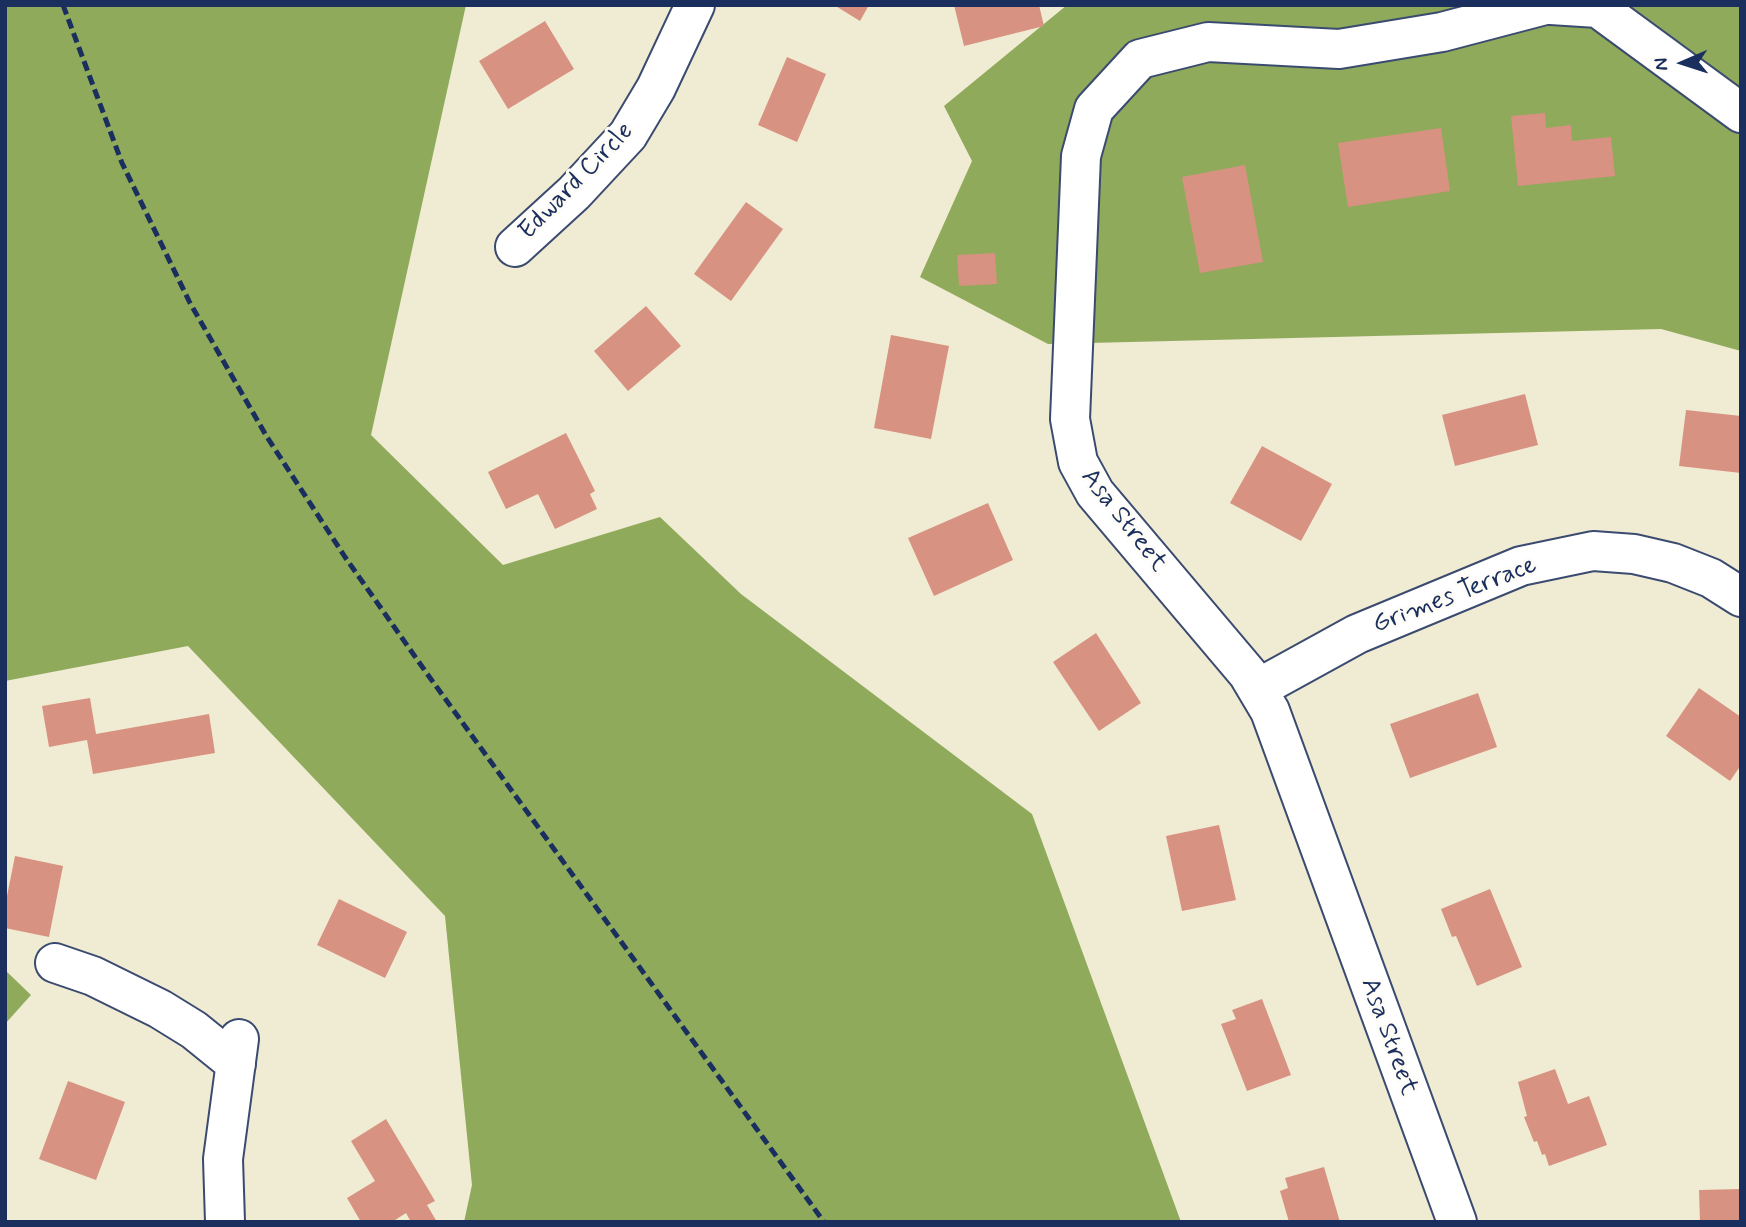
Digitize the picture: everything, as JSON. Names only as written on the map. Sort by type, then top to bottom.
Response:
[{"type":"street","name":"Edward Circle","points":[[515,247],[573,193],[628,135],[656,88],[695,5]]},
{"type":"street","name":"Asa Street","points":[[1457,1222],[1270,711],[1248,674],[1096,493],[1077,462],[1070,419],[1081,156],[1094,109],[1140,59],[1208,42],[1339,50],[1442,32],[1545,5]]},
{"type":"street","points":[[1551,5],[1598,8],[1741,113]]},
{"type":"street","name":"Grimes Terrace","points":[[1257,689],[1357,634],[1521,566],[1593,551],[1634,554],[1673,563],[1711,578],[1741,597]]},
{"type":"street","points":[[55,963],[93,976],[160,1009],[194,1030],[238,1049],[223,1159],[225,1222]]},
{"type":"green space","points":[[5,5],[466,5],[371,435],[503,565],[660,517],[741,594],[1032,814],[1181,1222],[464,1222],[472,1185],[445,916],[188,646],[5,681]]},
{"type":"green space","points":[[1067,5],[1741,5],[1741,351],[1661,329],[1048,344],[920,277],[972,161],[944,106]]},
{"type":"green space","points":[[5,970],[31,995],[5,1024]]},
{"type":"building","points":[[834,5],[869,5],[860,21]]},
{"type":"building","points":[[954,5],[1039,5],[1044,26],[964,46]]},
{"type":"building","points":[[545,21],[574,69],[508,109],[479,61]]},
{"type":"building","points":[[787,57],[826,74],[797,142],[758,125]]},
{"type":"building","points":[[1545,113],[1546,128],[1571,125],[1572,141],[1611,137],[1615,176],[1518,186],[1511,116]]},
{"type":"building","points":[[1441,128],[1450,191],[1348,207],[1338,143]]},
{"type":"building","points":[[1245,165],[1263,262],[1200,273],[1182,177]]},
{"type":"building","points":[[746,202],[783,229],[731,301],[694,274]]},
{"type":"building","points":[[995,253],[997,284],[959,286],[957,255]]},
{"type":"building","points":[[646,306],[681,346],[628,391],[594,351]]},
{"type":"building","points":[[891,335],[949,346],[931,439],[874,428]]},
{"type":"building","points":[[1525,394],[1538,445],[1455,466],[1442,415]]},
{"type":"building","points":[[1686,410],[1741,416],[1741,473],[1679,466]]},
{"type":"building","points":[[566,433],[595,491],[590,494],[597,509],[555,529],[538,494],[506,509],[488,472]]},
{"type":"building","points":[[1262,446],[1332,484],[1301,541],[1230,503]]},
{"type":"building","points":[[988,503],[1013,560],[934,596],[908,538]]},
{"type":"building","points":[[1096,633],[1141,703],[1099,731],[1053,662]]},
{"type":"building","points":[[1699,688],[1741,717],[1741,765],[1730,781],[1666,736]]},
{"type":"building","points":[[1478,693],[1497,747],[1410,778],[1390,724]]},
{"type":"building","points":[[90,698],[96,734],[209,714],[215,753],[93,774],[87,740],[49,747],[42,706]]},
{"type":"building","points":[[1219,825],[1236,900],[1182,911],[1166,836]]},
{"type":"building","points":[[15,856],[63,866],[49,937],[5,928],[5,906]]},
{"type":"building","points":[[1490,889],[1522,967],[1477,986],[1456,936],[1452,937],[1441,909]]},
{"type":"building","points":[[339,899],[407,932],[385,978],[317,945]]},
{"type":"building","points":[[1262,999],[1291,1075],[1247,1091],[1221,1024],[1236,1019],[1232,1010]]},
{"type":"building","points":[[1555,1069],[1568,1104],[1589,1096],[1607,1145],[1549,1166],[1537,1141],[1534,1142],[1524,1117],[1527,1116],[1518,1082]]},
{"type":"building","points":[[68,1081],[125,1102],[96,1180],[39,1159]]},
{"type":"building","points":[[386,1119],[435,1201],[427,1205],[437,1222],[411,1222],[406,1213],[392,1222],[361,1222],[347,1198],[375,1181],[351,1141]]},
{"type":"building","points":[[1324,1167],[1340,1222],[1289,1222],[1280,1191],[1288,1188],[1285,1178]]},
{"type":"building","points":[[1741,1189],[1741,1222],[1700,1222],[1699,1190]]},
{"type":"railway","points":[[63,5],[122,163],[190,303],[267,437],[345,557],[428,675],[824,1222]]}]
